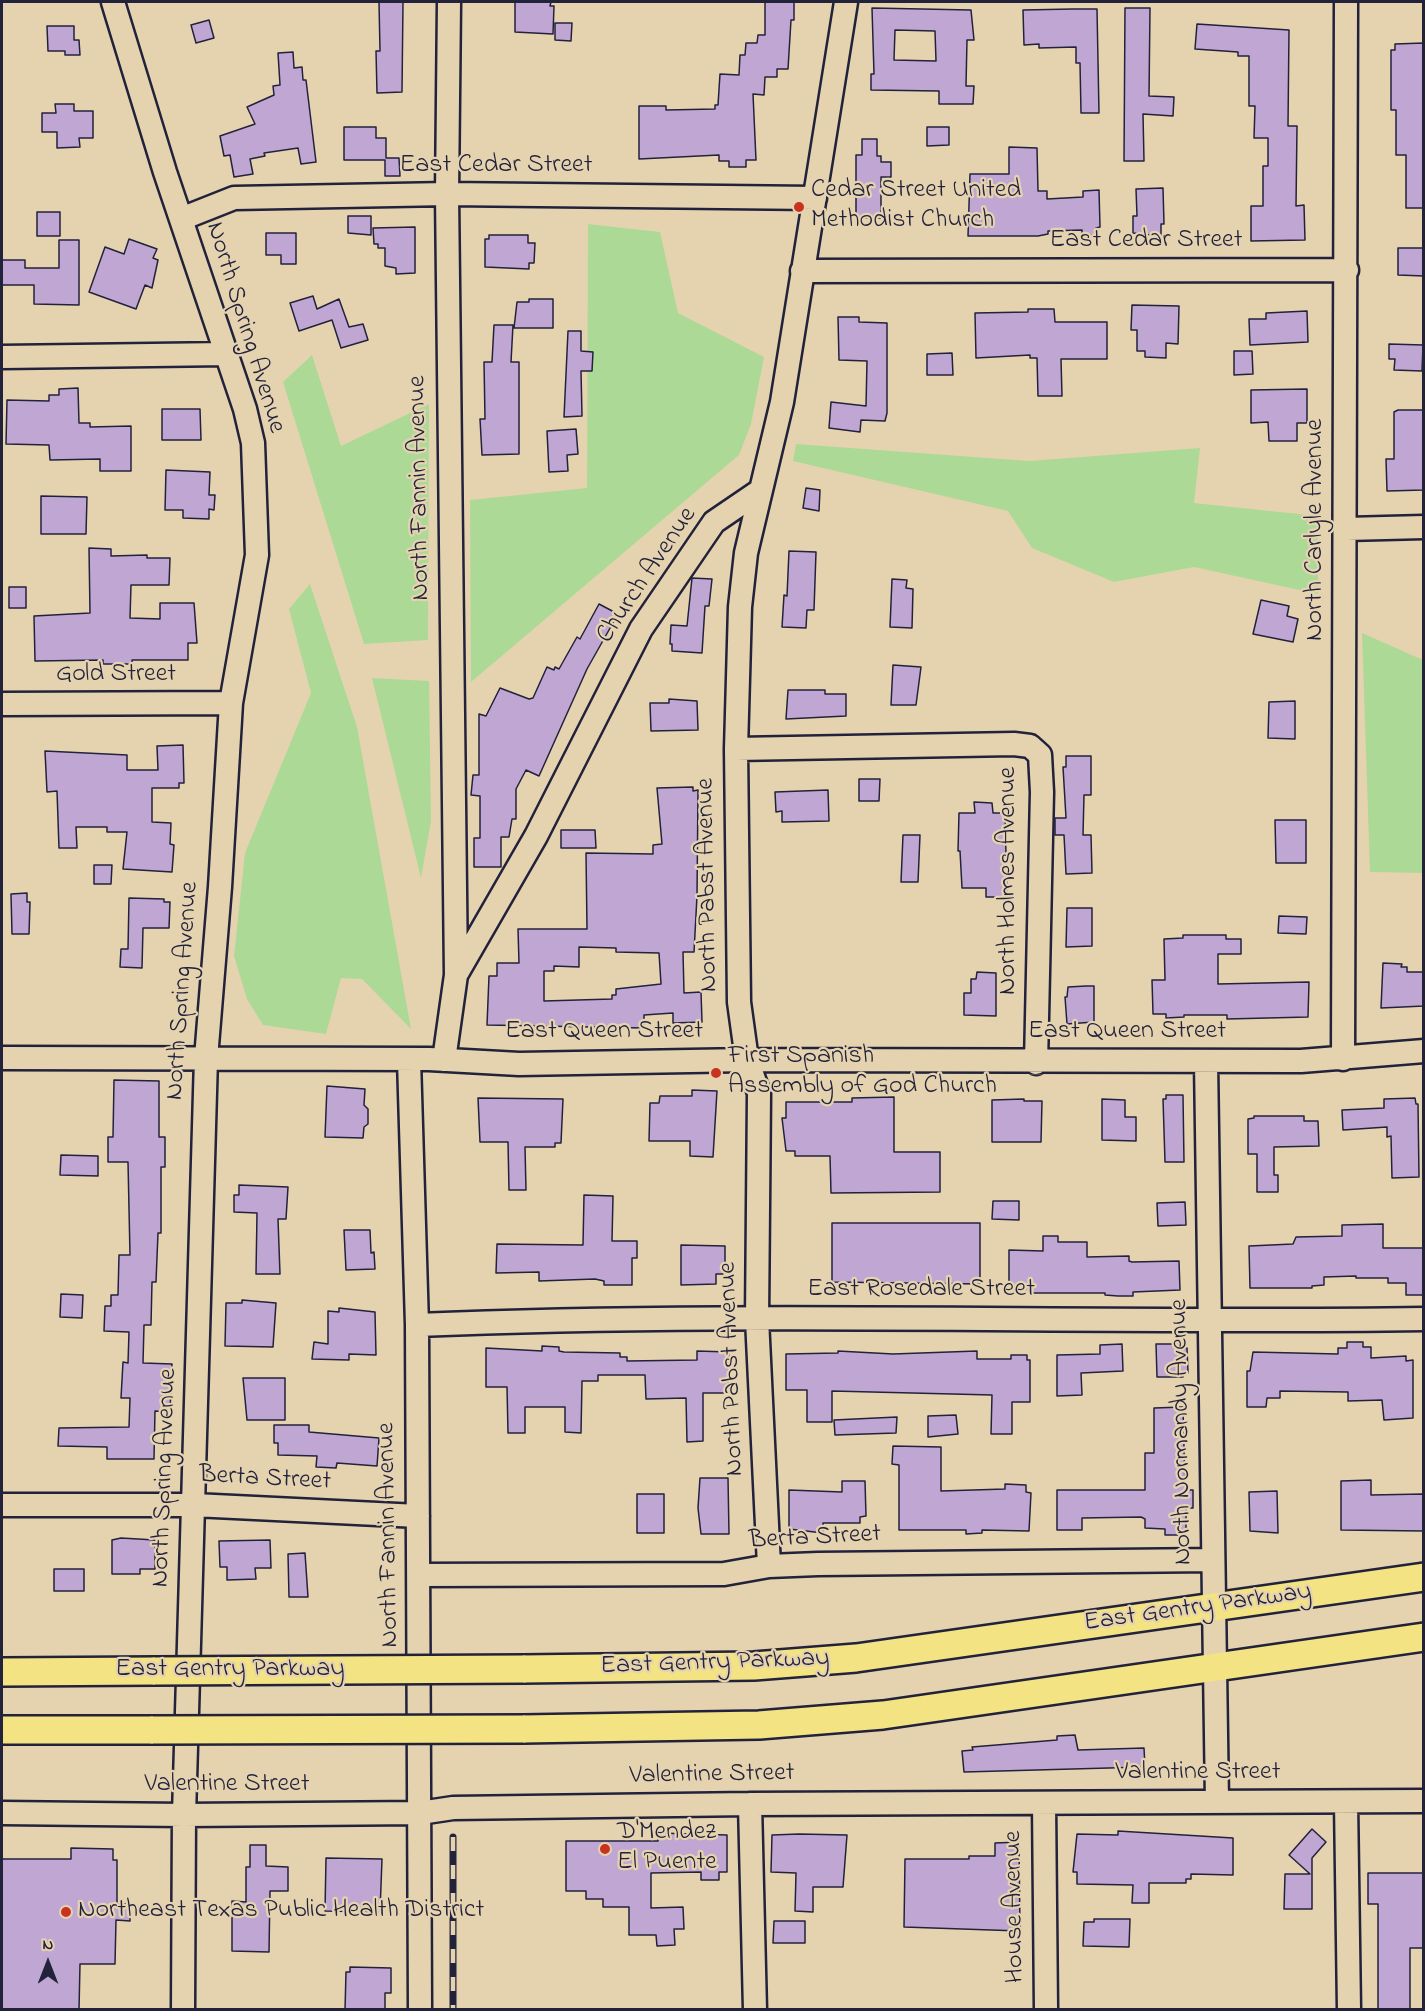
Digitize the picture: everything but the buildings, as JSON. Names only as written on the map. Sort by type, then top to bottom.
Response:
[{"type":"main road","name":"East Gentry Parkway","points":[[2,1672],[523,1669],[743,1666],[817,1662],[925,1650],[1424,1577]]},
{"type":"main road","points":[[2,1730],[523,1729],[749,1725],[818,1721],[937,1708],[1424,1637]]},
{"type":"street","name":"North Spring Avenue","points":[[113,2],[181,219],[245,409],[252,443],[257,555],[231,703],[220,886],[206,1058],[184,1815],[183,2010]]},
{"type":"street","name":"North Fannin Avenue","points":[[448,2],[447,194],[456,975]]},
{"type":"street","points":[[761,490],[782,402],[846,2]]},
{"type":"street","name":"North Carlyle Avenue","points":[[1343,1059],[1346,2]]},
{"type":"street","name":"East Cedar Street","points":[[181,219],[234,198],[447,194],[815,198]]},
{"type":"street","name":"East Cedar Street","points":[[802,271],[1347,270]]},
{"type":"street","points":[[2,357],[227,354]]},
{"type":"street","name":"Church Avenue","points":[[444,1060],[456,975],[536,836],[641,629],[714,522],[761,490]]},
{"type":"street","name":"North Pabst Avenue","points":[[761,490],[746,553],[740,607],[736,749],[739,1002],[747,1060],[759,1093],[757,1318],[769,1566]]},
{"type":"street","points":[[1346,529],[1424,527]]},
{"type":"street","name":"Gold Street","points":[[2,704],[231,703]]},
{"type":"street","name":"North Holmes Avenue","points":[[736,749],[1014,744],[1030,746],[1040,755],[1042,792],[1036,1063]]},
{"type":"street","name":"East Queen Street","points":[[2,1058],[444,1060],[519,1064],[747,1060],[1036,1063],[1343,1059],[1424,1051]]},
{"type":"street","name":"North Fannin Avenue","points":[[409,1060],[417,1325],[420,1575],[420,2010]]},
{"type":"street","name":"North Normandy Avenue","points":[[1206,1062],[1217,1802]]},
{"type":"street","name":"East Rosedale Street","points":[[417,1325],[757,1318],[1210,1322],[1424,1318]]},
{"type":"street","name":"Berta Street","points":[[2,1505],[194,1505],[418,1516]]},
{"type":"street","name":"Berta Street","points":[[420,1575],[724,1574],[769,1566],[1213,1560]]},
{"type":"street","name":"Valentine Street","points":[[2,1813],[184,1815],[420,1813],[453,1808],[750,1804],[1424,1801]]},
{"type":"street","points":[[1346,1802],[1349,2010]]},
{"type":"street","name":"House Avenue","points":[[1044,1803],[1046,2010]]},
{"type":"street","points":[[750,1804],[755,2010]]},
{"type":"green space","points":[[588,224],[660,232],[678,313],[764,357],[751,424],[739,455],[471,682],[470,500],[587,488]]},
{"type":"green space","points":[[312,355],[341,446],[429,404],[428,640],[364,644],[283,382]]},
{"type":"green space","points":[[796,444],[1029,461],[1200,448],[1194,503],[1318,516],[1318,594],[1194,567],[1114,582],[1032,548],[1008,511],[793,461]]},
{"type":"green space","points":[[310,584],[357,727],[411,1029],[362,979],[341,978],[326,1034],[263,1025],[247,999],[234,956],[245,853],[311,693],[289,609]]},
{"type":"green space","points":[[1362,633],[1423,660],[1423,873],[1370,872]]},
{"type":"green space","points":[[372,678],[429,681],[431,821],[421,878]]},
{"type":"railway","points":[[453,1837],[453,2010]]},
{"type":"place","name":"Cedar Street United Methodist Church","points":[[799,207]]},
{"type":"place","name":"First Spanish Assembly of God Church","points":[[716,1073]]},
{"type":"place","name":"D'Mendez El Puente","points":[[605,1849]]},
{"type":"place","name":"Northeast Texas Public Health District","points":[[66,1912]]}]
